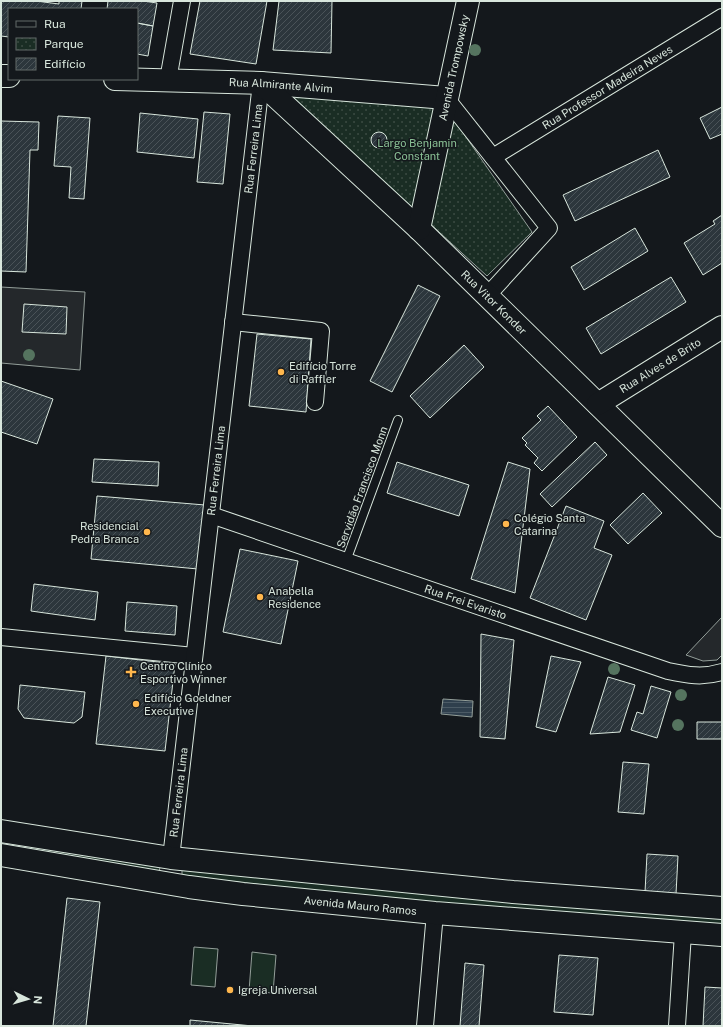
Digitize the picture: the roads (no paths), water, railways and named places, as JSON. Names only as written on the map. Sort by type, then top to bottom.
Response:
[{"type":"main road","name":"Avenida Trompowsky","points":[[419,229],[468,1]]},
{"type":"main road","name":"Rua Almirante Alvim","points":[[138,79],[261,83],[446,98]]},
{"type":"main road","name":"Rua Vitor Konder","points":[[261,83],[419,229],[722,526]]},
{"type":"main road","points":[[392,204],[411,204],[420,199],[427,192]]},
{"type":"main road","name":"Rua Alves de Brito","points":[[598,404],[722,327]]},
{"type":"main road","points":[[1,832],[171,858],[513,892],[722,908]]},
{"type":"main road","name":"Avenida Mauro Ramos","points":[[1,855],[243,894],[435,913],[722,935]]},
{"type":"main road","points":[[168,883],[171,858]]},
{"type":"street","points":[[168,80],[182,1]]},
{"type":"street","name":"Rua Professor Madeira Neves","points":[[493,157],[722,17]]},
{"type":"street","name":"Rua Ferreira Lima","points":[[171,858],[261,83]]},
{"type":"street","points":[[446,98],[550,228],[487,296]]},
{"type":"street","points":[[233,322],[321,331],[315,402]]},
{"type":"street","name":"Rua Frei Evaristo","points":[[211,515],[668,671],[695,676],[710,676],[722,672]]},
{"type":"street","points":[[1,637],[194,656]]},
{"type":"street","points":[[425,1026],[435,913]]},
{"type":"street","points":[[677,1026],[683,933]]},
{"type":"lane","name":"Servidão Francisco Monn","points":[[346,561],[398,420]]},
{"type":"water","points":[[443,699],[473,701],[472,717],[441,714]]},
{"type":"place","name":"Edifício Torre di Raffler","points":[[281,372]]},
{"type":"place","name":"Colégio Santa Catarina","points":[[506,524]]},
{"type":"place","name":"Residencial Pedra Branca","points":[[147,532]]},
{"type":"place","name":"Anabella Residence","points":[[260,597]]},
{"type":"place","name":"Centro Clínico Esportivo Winner","points":[[131,672]]},
{"type":"place","name":"Edifício Goeldner Executive","points":[[136,704]]},
{"type":"place","name":"Igreja Universal","points":[[230,990]]},
{"type":"park label","name":"Largo Benjamin Constant","points":[[417,149]]}]
